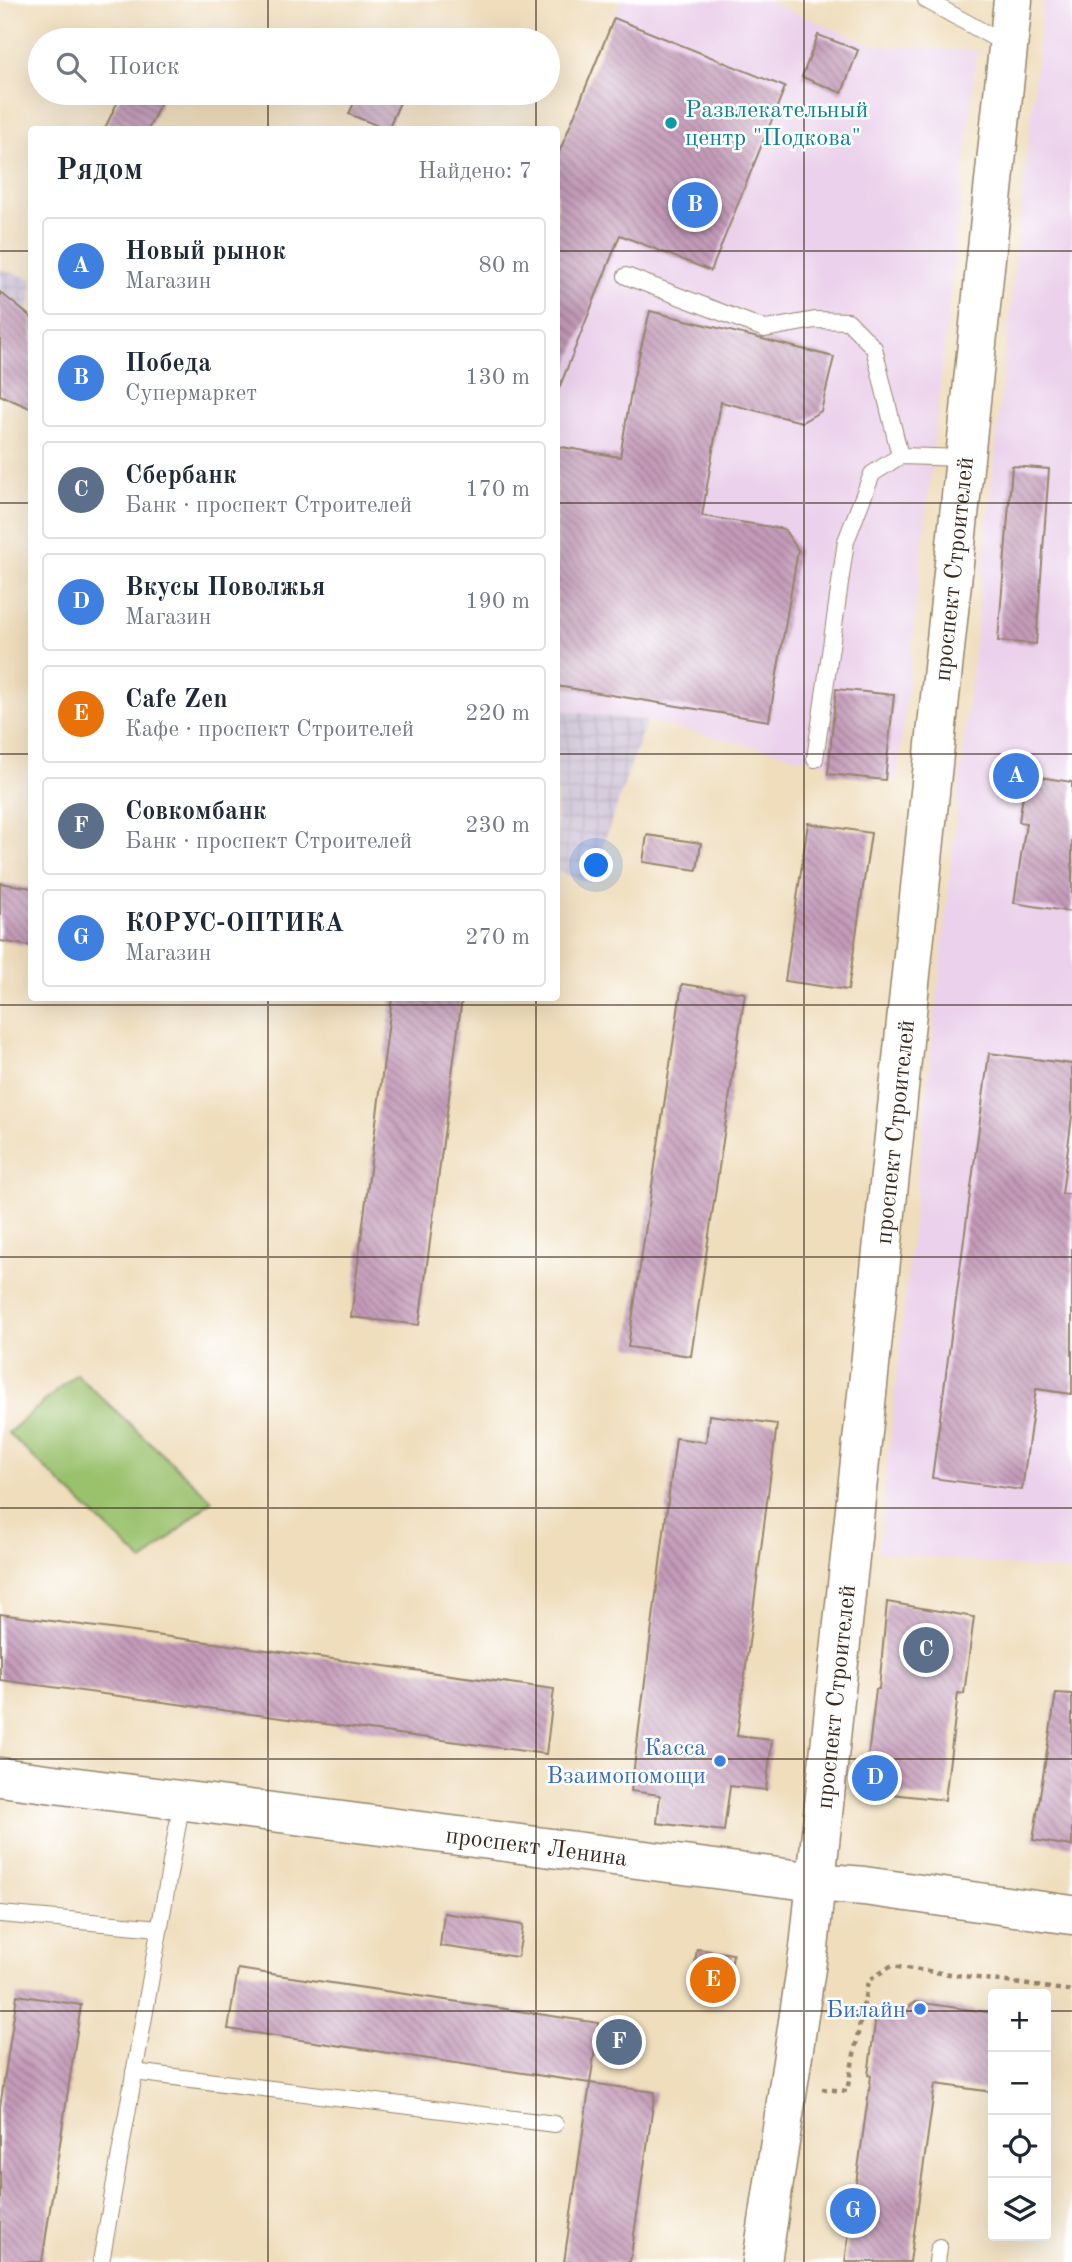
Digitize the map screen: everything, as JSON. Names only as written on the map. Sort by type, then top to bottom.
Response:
[{"type":"street","name":"проспект Строителей","points":[[762,2262],[790,2086],[816,1882],[1013,0]]},
{"type":"street","name":"проспект Ленина","points":[[0,1777],[864,1886],[1072,1916]]},
{"type":"lane","points":[[926,0],[1007,45]]},
{"type":"lane","points":[[626,276],[765,329],[815,320],[848,321],[874,348],[900,456]]},
{"type":"lane","points":[[815,759],[846,541],[872,474],[900,456],[964,458]]},
{"type":"lane","points":[[100,2262],[182,1800]]},
{"type":"lane","points":[[0,1914],[160,1928]]},
{"type":"lane","points":[[134,2072],[555,2124]]},
{"type":"path","points":[[790,2086],[847,2091],[868,1982],[891,1966],[1072,1991]]},
{"type":"shaded area","points":[[621,0],[764,0],[873,45],[977,51],[897,780],[646,721],[560,710],[560,152]]},
{"type":"shaded area","points":[[1043,0],[1072,0],[1072,1572],[878,1552]]},
{"type":"shaded area","points":[[0,269],[28,278],[28,308],[0,387]]},
{"type":"shaded area","points":[[560,710],[646,721],[590,883],[560,872]]},
{"type":"green space","points":[[76,1374],[212,1500],[143,1562],[8,1433]]},
{"type":"building","name":"Развлекательный центр \"Подкова\"","points":[[614,18],[785,87],[711,271],[620,235],[560,386],[560,150]]},
{"type":"building","points":[[818,35],[858,50],[842,93],[802,77]]},
{"type":"building","points":[[116,105],[160,105],[150,126],[106,126]]},
{"type":"building","points":[[353,105],[399,105],[390,126],[378,126],[349,114]]},
{"type":"building","points":[[0,292],[28,315],[28,407],[0,395]]},
{"type":"building","points":[[650,311],[834,357],[821,411],[802,422],[721,402],[702,516],[784,529],[798,550],[769,721],[560,687],[560,447],[620,457],[633,380]]},
{"type":"building","points":[[1012,466],[1049,469],[1036,644],[998,641]]},
{"type":"building","points":[[836,689],[894,695],[885,780],[828,774]]},
{"type":"building","points":[[1026,775],[1072,782],[1072,912],[1014,903],[1026,823],[1019,822]]},
{"type":"building","points":[[808,823],[871,833],[848,990],[785,981]]},
{"type":"building","points":[[647,835],[701,843],[697,870],[643,862]]},
{"type":"building","points":[[0,883],[28,887],[28,945],[0,941]]},
{"type":"building","points":[[682,984],[745,993],[691,1356],[628,1347]]},
{"type":"building","points":[[392,1001],[462,1001],[419,1325],[351,1317]]},
{"type":"building","points":[[989,1053],[1072,1064],[1072,1116],[1062,1194],[1072,1194],[1072,1394],[1036,1389],[1022,1490],[932,1478]]},
{"type":"building","points":[[709,1415],[777,1424],[737,1736],[772,1740],[766,1790],[730,1786],[724,1831],[657,1823],[660,1795],[631,1791],[676,1438],[706,1442]]},
{"type":"building","points":[[887,1602],[974,1617],[964,1694],[958,1693],[945,1800],[864,1791],[876,1689],[879,1689]]},
{"type":"building","points":[[0,1614],[554,1689],[546,1754],[0,1680]]},
{"type":"building","points":[[1056,1693],[1072,1694],[1072,1846],[1033,1840]]},
{"type":"building","points":[[444,1913],[523,1925],[518,1957],[440,1946]]},
{"type":"building","points":[[697,1949],[733,1954],[727,1998],[691,1993]]},
{"type":"building","points":[[238,1969],[599,2023],[590,2083],[228,2029]]},
{"type":"building","points":[[17,1995],[81,2005],[42,2262],[0,2262],[0,2107]]},
{"type":"building","points":[[916,2002],[988,2012],[988,2091],[935,2084],[910,2262],[845,2262],[871,2076],[868,2075],[877,2009],[900,2012]]},
{"type":"building","points":[[590,2083],[655,2092],[630,2262],[564,2262]]},
{"type":"place","name":"Развлекательный центр \"Подкова\"","points":[[671,123]]},
{"type":"place","name":"Победа","points":[[695,205]]},
{"type":"place","name":"Новый рынок","points":[[1016,776]]},
{"type":"place","name":"Сбербанк","points":[[926,1650]]},
{"type":"place","name":"Касса Взаимопомощи","points":[[720,1761]]},
{"type":"place","name":"Вкусы Поволжья","points":[[875,1778]]},
{"type":"place","name":"Cafe Zen","points":[[713,1980]]},
{"type":"place","name":"Билайн","points":[[920,2009]]},
{"type":"place","name":"Совкомбанк","points":[[619,2042]]},
{"type":"place","name":"КОРУС-ОПТИКА","points":[[853,2211]]}]
